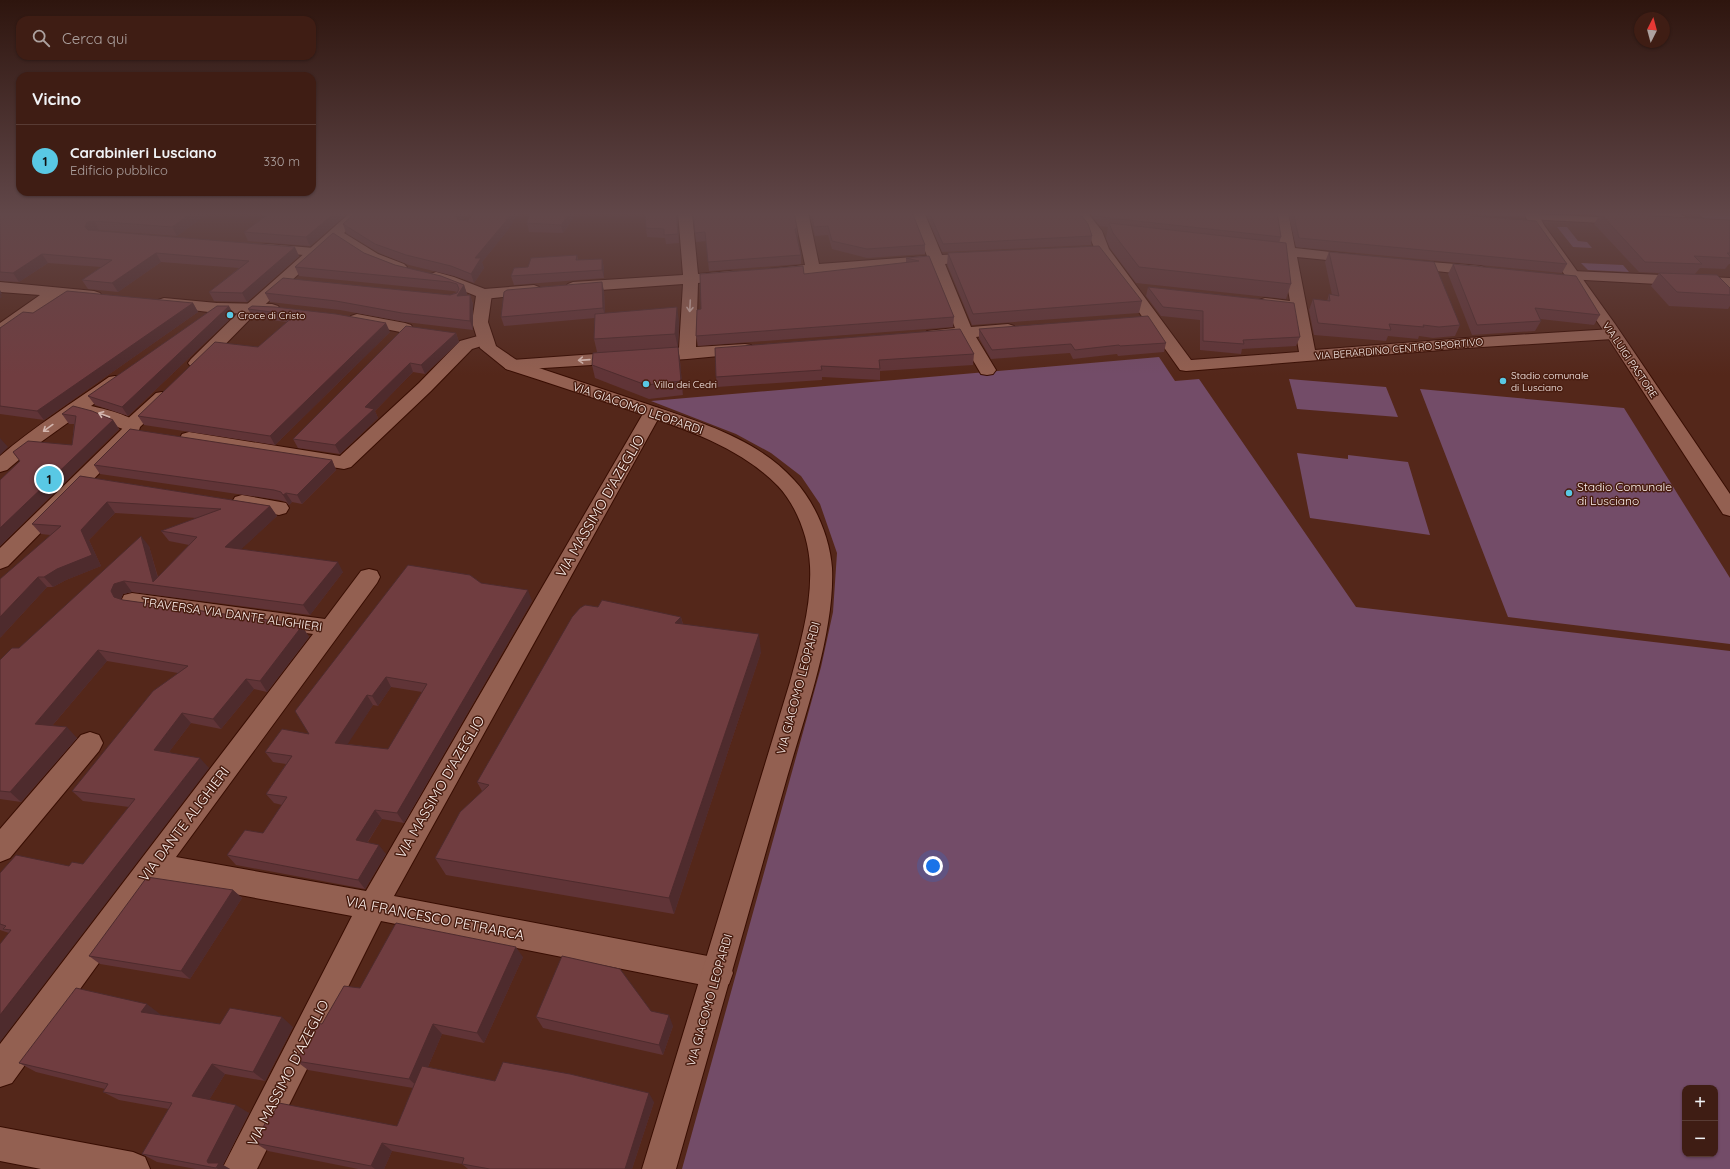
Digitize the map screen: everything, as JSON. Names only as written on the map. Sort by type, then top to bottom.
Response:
[{"type":"street","points":[[0,561],[81,479],[136,429],[179,380],[251,309],[299,267]]},
{"type":"street","points":[[398,267],[449,280],[484,294],[545,289]]},
{"type":"street","points":[[687,354],[691,279],[690,267]]},
{"type":"street","points":[[760,274],[843,267]]},
{"type":"street","points":[[938,267],[965,332],[987,370]]},
{"type":"street","points":[[1114,267],[1130,288],[1153,290]]},
{"type":"street","points":[[1292,267],[1308,356]]},
{"type":"street","points":[[1408,267],[1438,274],[1498,273]]},
{"type":"street","name":"VIA LUIGI PASTORE","points":[[1561,267],[1613,334],[1730,509]]},
{"type":"street","points":[[561,288],[744,275]]},
{"type":"street","points":[[1569,278],[1730,283]]},
{"type":"street","points":[[284,281],[301,282]]},
{"type":"street","points":[[0,287],[111,298]]},
{"type":"street","name":"VIA BERARDINO CENTRO SPORTIVO","points":[[1130,288],[1145,319],[1186,366],[1466,343],[1613,334]]},
{"type":"street","points":[[0,330],[55,292]]},
{"type":"street","name":"VIA GIACOMO LEOPARDI","points":[[484,294],[480,322],[488,348],[512,365],[702,430],[753,455],[786,482],[810,520],[819,552],[820,578],[816,625],[806,668],[718,973],[659,1169]]},
{"type":"street","points":[[150,302],[217,308],[286,310]]},
{"type":"street","points":[[1253,302],[1299,307]]},
{"type":"street","points":[[198,322],[217,308]]},
{"type":"street","points":[[340,316],[407,333]]},
{"type":"street","points":[[917,336],[1028,327]]},
{"type":"street","points":[[456,335],[485,339]]},
{"type":"street","points":[[171,436],[287,446],[344,463],[426,387],[466,345],[485,339]]},
{"type":"street","points":[[512,365],[759,348]]},
{"type":"street","points":[[0,466],[27,443],[127,372]]},
{"type":"street","points":[[76,408],[98,413],[136,429]]},
{"type":"street","name":"VIA MASSIMO D'AZEGLIO","points":[[239,1169],[373,906],[653,412]]},
{"type":"street","points":[[81,479],[104,482]]},
{"type":"street","points":[[223,499],[279,508]]},
{"type":"street","name":"VIA DANTE ALIGHIERI","points":[[0,1071],[369,577]]},
{"type":"street","name":"TRAVERSA VIA DANTE ALIGHIERI","points":[[132,601],[331,628]]},
{"type":"street","points":[[0,849],[90,743]]},
{"type":"street","name":"VIA FRANCESCO PETRARCA","points":[[153,866],[373,906],[718,973]]},
{"type":"street","points":[[0,1144],[133,1169]]},
{"type":"shaded area","points":[[1585,267],[1624,267],[1629,272],[1588,270]]},
{"type":"shaded area","points":[[1159,357],[1175,381],[1199,379],[1356,607],[1730,651],[1730,1169],[682,1169],[821,667],[833,612],[837,553],[820,504],[801,476],[771,453],[736,434],[651,401]]},
{"type":"shaded area","points":[[1289,379],[1386,387],[1398,417],[1297,409]]},
{"type":"shaded area","name":"Stadio Comunale di Lusciano","points":[[1420,389],[1624,408],[1730,578],[1730,644],[1508,617]]},
{"type":"shaded area","points":[[1297,453],[1348,459],[1348,455],[1408,462],[1430,535],[1310,518]]},
{"type":"building","points":[[0,267],[23,267],[13,273],[0,272]]},
{"type":"building","points":[[102,267],[136,267],[112,283],[82,280]]},
{"type":"building","points":[[242,267],[272,267],[242,293],[209,292]]},
{"type":"building","points":[[295,267],[401,267],[441,276],[464,285],[457,296],[470,295],[470,321],[402,313],[336,301],[265,293],[283,278],[450,295],[457,293],[459,289],[457,284],[450,282]]},
{"type":"building","points":[[452,267],[476,267],[471,274]]},
{"type":"building","points":[[602,267],[602,270],[511,276],[514,268]]},
{"type":"building","points":[[803,267],[804,274],[870,267],[933,267],[954,317],[696,336],[697,310],[701,309],[700,274]]},
{"type":"building","points":[[954,267],[1115,267],[1142,301],[973,314]]},
{"type":"building","points":[[1139,267],[1289,267],[1291,284]]},
{"type":"building","points":[[1332,267],[1436,267],[1460,325],[1439,327],[1423,325],[1424,327],[1389,324],[1391,330],[1318,323],[1313,299],[1330,301],[1329,294],[1339,296]]},
{"type":"building","points":[[1454,267],[1479,267],[1576,276],[1600,315],[1535,308],[1541,321],[1477,325]]},
{"type":"building","points":[[1659,273],[1717,275],[1730,288],[1730,295],[1677,292]]},
{"type":"building","points":[[602,282],[603,308],[501,317],[504,292],[507,290]]},
{"type":"building","points":[[1148,287],[1294,303],[1300,337],[1243,340],[1244,344],[1203,341],[1203,311],[1163,307]]},
{"type":"building","points":[[67,291],[193,303],[37,411],[0,406],[0,328],[23,312],[33,313]]},
{"type":"building","points":[[217,306],[229,306],[122,407],[88,396]]},
{"type":"building","points":[[252,306],[336,314],[386,323],[270,436],[138,416],[215,342],[258,347],[295,315],[248,309]]},
{"type":"building","points":[[677,307],[675,334],[594,339],[595,314]]},
{"type":"building","points":[[1148,316],[1166,343],[1119,345],[1075,350],[1071,344],[992,350],[979,329]]},
{"type":"building","points":[[406,326],[456,333],[421,365],[410,363],[365,407],[374,409],[335,445],[293,439]]},
{"type":"building","points":[[960,329],[974,354],[879,360],[880,369],[821,366],[822,370],[716,377],[715,348]]},
{"type":"building","points":[[678,347],[681,381],[646,385],[592,365],[593,353]]},
{"type":"building","points":[[73,406],[92,411],[113,420],[0,528],[0,480],[20,461],[13,452],[28,441],[72,445],[76,416],[62,414]]},
{"type":"building","points":[[130,429],[332,460],[297,495],[286,493],[283,495],[281,492],[274,490],[94,465]]},
{"type":"building","points":[[80,476],[270,506],[225,547],[338,562],[303,605],[124,581],[114,584],[111,591],[114,597],[123,600],[302,626],[260,681],[246,679],[213,719],[182,713],[154,750],[200,758],[0,1015],[0,944],[11,930],[3,929],[6,926],[0,924],[0,873],[16,855],[69,866],[72,862],[83,864],[135,799],[72,791],[153,691],[188,666],[98,650],[35,724],[67,727],[10,792],[0,791],[0,660],[12,648],[19,648],[141,536],[153,582],[197,537],[161,531],[221,509],[107,502],[81,530],[92,555],[57,569],[44,577],[38,577],[0,617],[0,579],[61,526],[32,524]]},
{"type":"building","points":[[408,565],[470,575],[481,583],[528,590],[397,813],[375,810],[356,840],[379,845],[358,880],[227,855],[245,830],[263,833],[287,797],[266,794],[292,756],[265,752],[282,729],[309,734],[295,711]],"holes":[[[386,677],[427,684],[388,749],[335,743],[367,695],[372,696]]]},
{"type":"building","points":[[602,600],[681,617],[675,623],[759,634],[669,898],[435,858],[460,812],[489,785],[477,782],[572,617],[585,605],[598,607]]},
{"type":"building","points":[[147,877],[233,890],[181,971],[89,956]]},
{"type":"building","points":[[396,923],[516,947],[477,1033],[433,1024],[409,1079],[296,1061],[316,1023],[322,1024],[344,986],[360,988]]},
{"type":"building","points":[[562,956],[620,969],[651,1011],[669,1015],[659,1045],[536,1017]]},
{"type":"building","points":[[76,988],[147,1004],[141,1012],[220,1024],[230,1008],[282,1017],[253,1072],[212,1064],[192,1096],[236,1105],[207,1161],[208,1163],[219,1163],[216,1168],[142,1154],[172,1103],[103,1092],[108,1084],[19,1063]]},
{"type":"building","points":[[503,1062],[570,1074],[649,1093],[625,1169],[490,1169],[462,1164],[464,1158],[382,1143],[371,1166],[255,1143],[271,1112],[274,1112],[279,1103],[397,1126],[422,1066],[495,1081]]},
{"type":"place","name":"Croce di Cristo","points":[[230,315]]},
{"type":"place","name":"Stadio comunale di Lusciano","points":[[1503,381]]},
{"type":"place","name":"Villa dei Cedri","points":[[646,384]]},
{"type":"place","name":"Carabinieri Lusciano","points":[[49,479]]},
{"type":"place","name":"Stadio Comunale di Lusciano","points":[[1569,493]]}]
